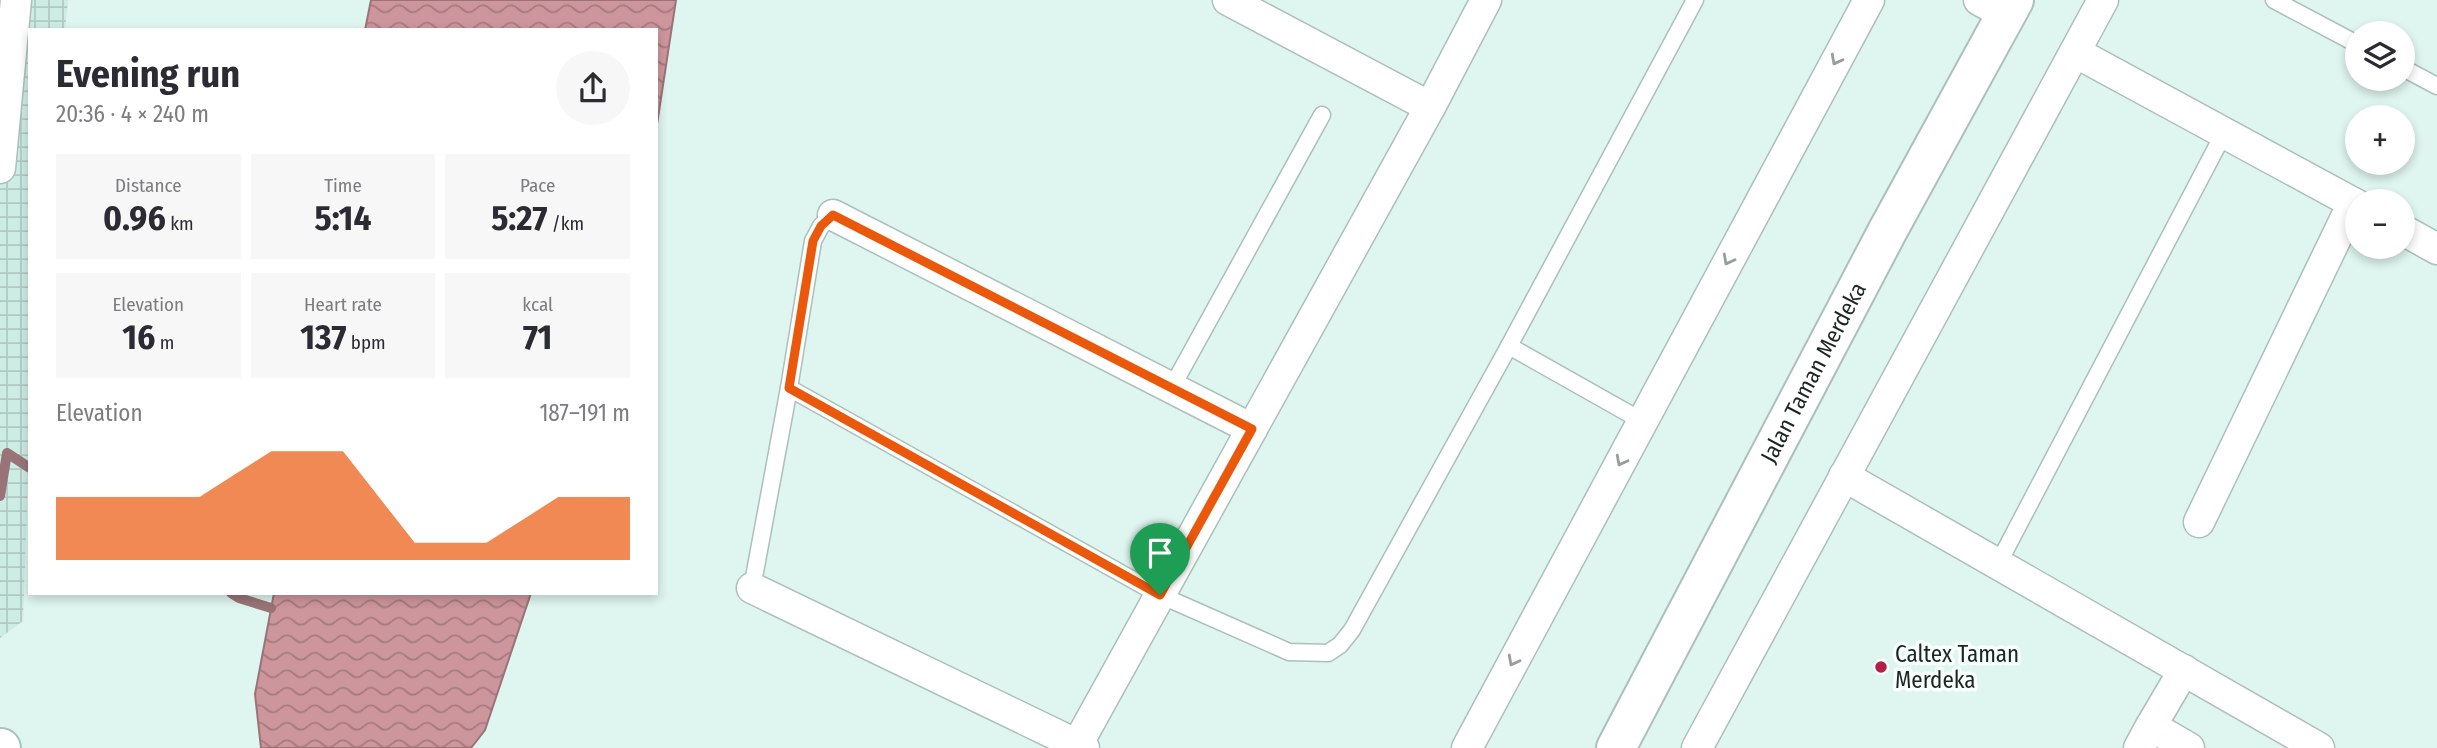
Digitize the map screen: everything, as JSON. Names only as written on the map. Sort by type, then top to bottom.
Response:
[{"type":"main road","name":"Jalan Taman Merdeka","points":[[1616,748],[1888,230],[2000,5]]},
{"type":"street","points":[[0,168],[16,0]]},
{"type":"street","points":[[1228,0],[1430,107]]},
{"type":"street","points":[[752,588],[1080,746],[1486,0]]},
{"type":"street","points":[[1467,748],[1869,0]]},
{"type":"street","points":[[1697,748],[2103,0]]},
{"type":"street","points":[[2075,52],[2345,199]]},
{"type":"street","points":[[833,215],[1252,429]]},
{"type":"street","points":[[2199,522],[2345,224]]},
{"type":"street","points":[[2415,236],[2437,248]]},
{"type":"street","points":[[1844,476],[2319,748]]},
{"type":"street","points":[[2184,670],[2145,737],[2189,748]]},
{"type":"lane","points":[[789,388],[1160,595],[1289,652],[1328,653],[1340,645],[1352,630],[1695,0]]},
{"type":"lane","points":[[2274,0],[2345,38]]},
{"type":"lane","points":[[2415,74],[2437,86]]},
{"type":"lane","points":[[1172,387],[1322,115]]},
{"type":"lane","points":[[1998,564],[2224,133]]},
{"type":"lane","points":[[752,588],[813,241],[821,226],[833,215]]},
{"type":"lane","points":[[1509,346],[1642,421]]},
{"type":"shaded area","points":[[0,0],[68,0],[65,28],[28,28],[28,478],[23,621],[0,638]]},
{"type":"water","points":[[371,0],[676,0],[658,118],[658,28],[365,28]]},
{"type":"water","points":[[274,595],[530,595],[485,730],[471,748],[261,748],[255,694]]},
{"type":"waterway","points":[[0,496],[7,453],[28,467]]},
{"type":"waterway","points":[[234,595],[271,608]]},
{"type":"place","name":"Caltex Taman Merdeka","points":[[1881,667]]},
{"type":"route","points":[[833,215],[1252,429],[1160,595],[789,388],[813,241],[821,226],[833,215]]}]
